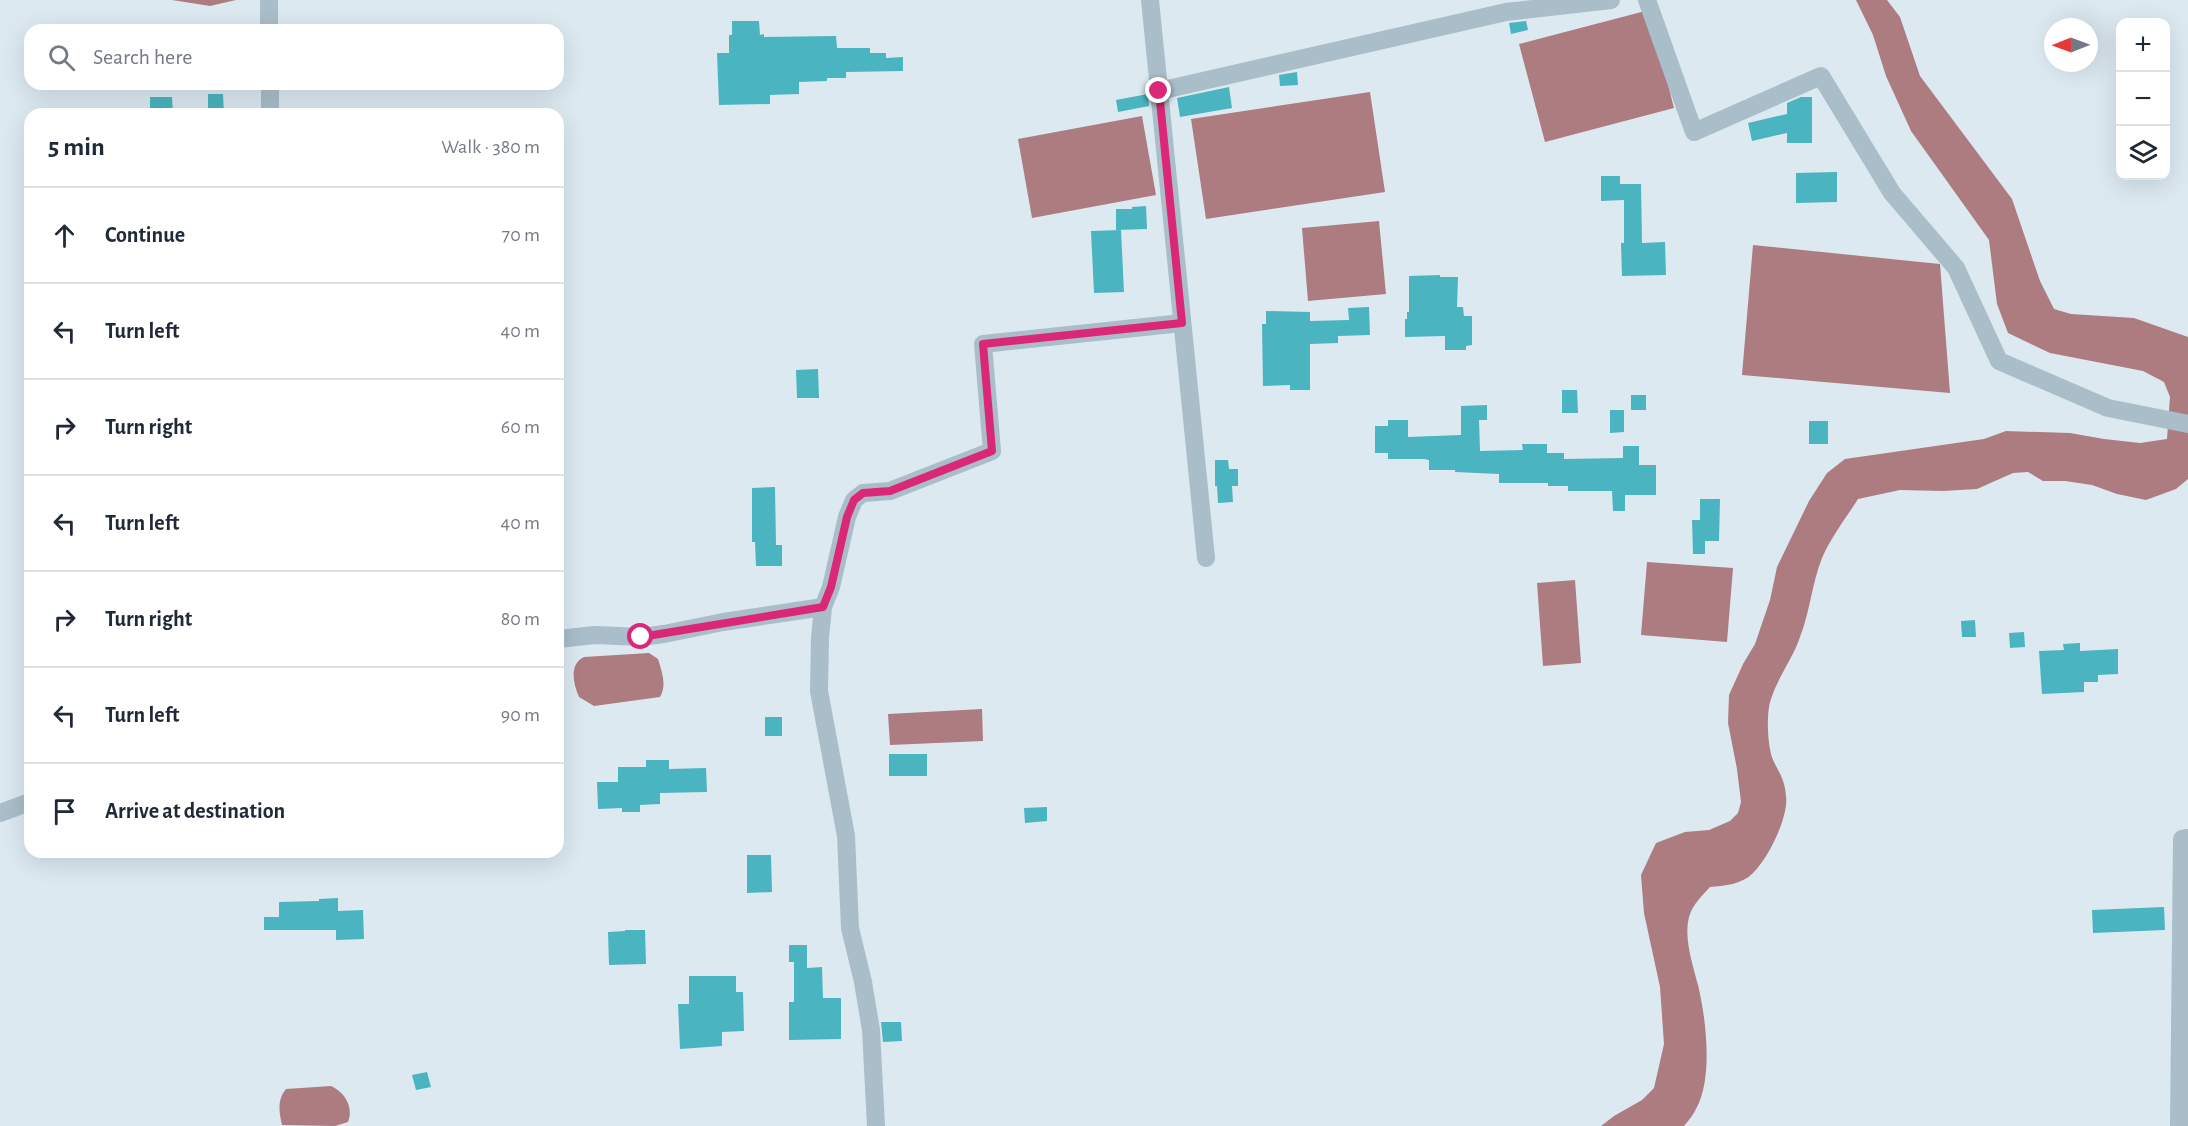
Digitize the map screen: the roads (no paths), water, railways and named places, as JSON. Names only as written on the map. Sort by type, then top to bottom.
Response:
[{"type":"street","points":[[269,0],[269,24]]},
{"type":"street","points":[[1150,0],[1206,558]]},
{"type":"street","points":[[1159,91],[1505,6],[1611,0]]},
{"type":"street","points":[[1647,0],[1694,132],[1821,76],[1892,194],[1956,268],[1999,362],[2108,408],[2188,424]]},
{"type":"street","points":[[270,90],[270,108]]},
{"type":"street","points":[[876,1126],[871,1030],[863,982],[850,928],[846,836],[819,691],[823,607],[831,587],[847,517],[854,500],[863,493],[890,491],[992,451],[983,344],[1182,323]]},
{"type":"street","points":[[564,638],[595,635],[641,637],[823,607]]},
{"type":"street","points":[[0,813],[24,804]]},
{"type":"street","points":[[2179,1126],[2182,839],[2188,838]]}]
